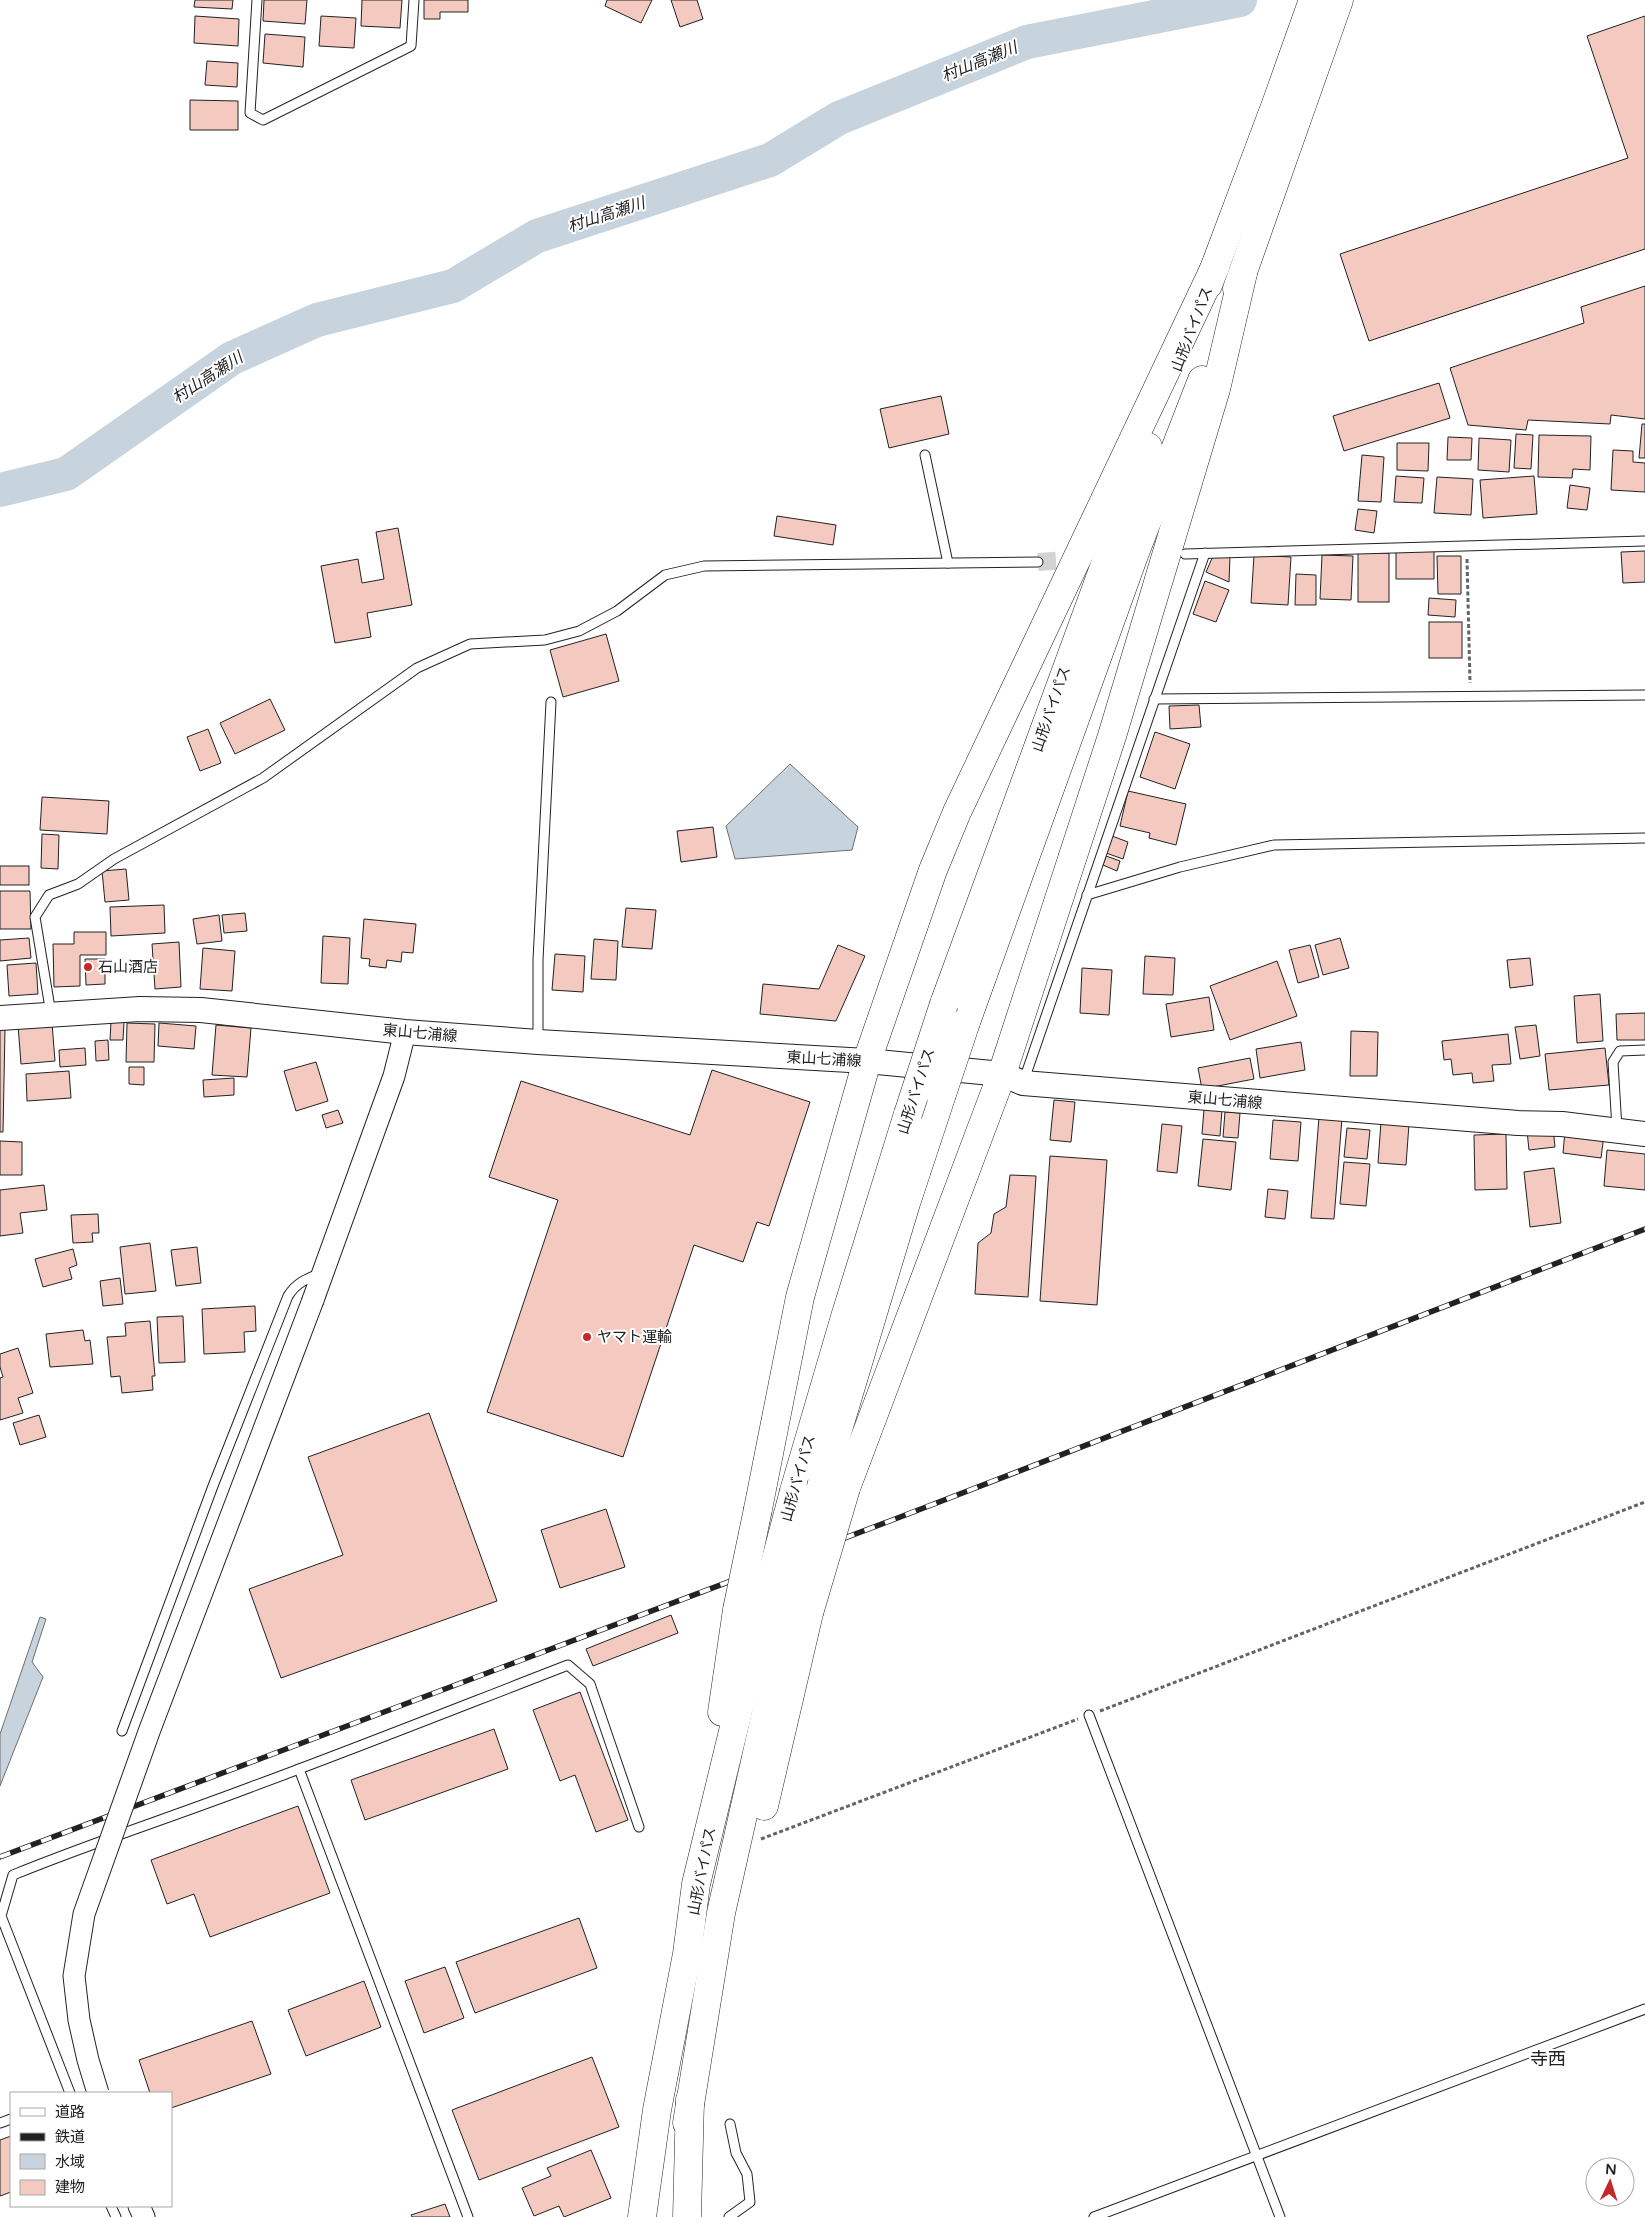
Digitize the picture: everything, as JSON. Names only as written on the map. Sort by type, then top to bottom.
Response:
[{"type":"highway","name":"山形バイパス","points":[[675,2217],[690,2100],[794,1491],[845,1317],[944,1004],[1064,673],[1276,104],[1312,0]]},
{"type":"highway","name":"山形バイパス","points":[[642,2217],[657,2110],[687,1954],[696,1884],[774,1612],[834,1485],[906,1203],[966,1022],[1134,555],[1243,273],[1339,0]]},
{"type":"highway","points":[[721,1913],[765,1805],[774,1612],[758,1509],[800,1298],[867,1061],[933,870],[957,812],[1215,267]]},
{"type":"highway","points":[[834,1485],[1012,1078],[1216,389],[1243,273]]},
{"type":"highway","points":[[687,2217],[690,2100]]},
{"type":"main road","name":"東山七浦線","points":[[0,1018],[140,1009],[201,1010],[405,1032],[538,1042],[867,1061],[1012,1078],[1518,1123],[1562,1124],[1645,1134]]},
{"type":"street","points":[[98,2092],[79,2020],[74,1976],[84,1914],[150,1729],[313,1300],[394,1076],[405,1032]]},
{"type":"lane","points":[[257,0],[250,113],[263,120],[411,46],[414,0]]},
{"type":"lane","points":[[925,455],[948,563]]},
{"type":"lane","points":[[1185,554],[1645,541]]},
{"type":"lane","points":[[1012,1078],[1087,895],[1205,553]]},
{"type":"lane","points":[[51,1014],[35,917],[48,896],[78,884],[114,859],[263,778],[417,668],[470,644],[545,640],[579,631],[617,611],[665,575],[704,566],[1038,562]]},
{"type":"lane","points":[[1154,699],[1645,695]]},
{"type":"lane","points":[[538,1042],[538,960],[551,702]]},
{"type":"lane","points":[[1087,895],[1180,867],[1274,845],[1645,838]]},
{"type":"lane","points":[[1618,1132],[1613,1062],[1620,1051],[1645,1050]]},
{"type":"lane","points":[[122,1731],[213,1486],[288,1296],[294,1287],[304,1280],[323,1272]]},
{"type":"lane","points":[[70,2092],[1,1916],[13,1875],[299,1769],[568,1665],[590,1684],[639,1827]]},
{"type":"lane","points":[[1090,1715],[1280,2217]]},
{"type":"lane","points":[[299,1769],[468,2217]]},
{"type":"lane","points":[[1094,2217],[1257,2157],[1645,2008]]},
{"type":"lane","points":[[729,2217],[750,2202],[747,2174],[736,2153],[730,2124]]},
{"type":"path","points":[[1466,546],[1471,696]]},
{"type":"path","points":[[751,1843],[1645,1502]]},
{"type":"water","points":[[790,764],[858,827],[852,850],[735,859],[726,826]]},
{"type":"water","points":[[40,1617],[46,1619],[32,1662],[43,1677],[0,1786],[0,1734]]},
{"type":"building","points":[[195,0],[233,0],[232,9],[194,7]]},
{"type":"building","points":[[264,0],[307,0],[305,24],[263,21]]},
{"type":"building","points":[[362,0],[402,0],[400,28],[361,26]]},
{"type":"building","points":[[424,0],[468,0],[468,12],[440,12],[440,19],[424,19]]},
{"type":"building","points":[[607,0],[652,0],[641,23],[605,6]]},
{"type":"building","points":[[671,0],[697,0],[703,19],[680,27]]},
{"type":"building","points":[[195,16],[239,19],[238,46],[194,43]]},
{"type":"building","points":[[321,16],[356,18],[354,48],[319,46]]},
{"type":"building","points":[[1645,16],[1645,249],[1369,341],[1340,254],[1628,158],[1587,36]]},
{"type":"building","points":[[265,34],[305,37],[303,67],[263,63]]},
{"type":"building","points":[[207,61],[238,63],[237,87],[205,85]]},
{"type":"building","points":[[190,100],[238,101],[238,130],[190,130]]},
{"type":"building","points":[[1645,286],[1645,419],[1611,415],[1610,424],[1528,420],[1526,430],[1468,425],[1450,368],[1584,323],[1581,307]]},
{"type":"building","points":[[1439,383],[1450,418],[1344,451],[1333,416]]},
{"type":"building","points":[[941,396],[949,434],[889,448],[880,409]]},
{"type":"building","points":[[1642,424],[1645,424],[1645,458],[1639,458]]},
{"type":"building","points":[[1516,434],[1533,435],[1531,469],[1514,468]]},
{"type":"building","points":[[1539,435],[1591,436],[1590,470],[1573,469],[1572,478],[1538,477]]},
{"type":"building","points":[[1448,437],[1472,438],[1471,460],[1447,460]]},
{"type":"building","points":[[1479,438],[1511,440],[1509,472],[1478,470]]},
{"type":"building","points":[[1397,443],[1429,443],[1428,471],[1397,470]]},
{"type":"building","points":[[1613,450],[1633,451],[1633,462],[1645,463],[1645,492],[1611,490]]},
{"type":"building","points":[[1362,455],[1384,457],[1381,502],[1358,501]]},
{"type":"building","points":[[1396,476],[1424,478],[1422,503],[1394,502]]},
{"type":"building","points":[[1534,476],[1537,514],[1483,518],[1480,480]]},
{"type":"building","points":[[1437,477],[1473,479],[1471,515],[1434,513]]},
{"type":"building","points":[[1570,485],[1590,488],[1587,510],[1567,508]]},
{"type":"building","points":[[1358,509],[1377,511],[1374,533],[1355,530]]},
{"type":"building","points":[[777,516],[836,525],[833,545],[774,536]]},
{"type":"building","points":[[398,528],[412,605],[367,613],[371,637],[335,643],[321,566],[358,559],[362,583],[384,579],[376,532]]},
{"type":"building","points":[[1434,550],[1434,579],[1396,579],[1396,551]]},
{"type":"building","points":[[1645,551],[1645,582],[1623,583],[1621,552]]},
{"type":"building","points":[[1358,553],[1389,553],[1389,602],[1358,602]]},
{"type":"building","points":[[1254,555],[1291,557],[1288,605],[1251,603]]},
{"type":"building","points":[[1322,555],[1353,556],[1351,600],[1320,599]]},
{"type":"building","points":[[1213,556],[1230,556],[1229,582],[1206,572]]},
{"type":"building","points":[[1437,556],[1461,556],[1461,594],[1438,594]]},
{"type":"building","points":[[1296,574],[1316,575],[1316,605],[1295,605]]},
{"type":"building","points":[[1205,581],[1229,590],[1216,622],[1193,614]]},
{"type":"building","points":[[1429,598],[1456,600],[1455,617],[1428,615]]},
{"type":"building","points":[[1429,622],[1462,622],[1462,658],[1429,658]]},
{"type":"building","points":[[606,634],[619,681],[563,697],[550,650]]},
{"type":"building","points":[[270,699],[285,730],[235,754],[220,723]]},
{"type":"building","points":[[1199,705],[1201,727],[1170,729],[1169,706]]},
{"type":"building","points":[[208,729],[221,763],[200,771],[187,737]]},
{"type":"building","points":[[1155,732],[1190,744],[1175,789],[1140,777]]},
{"type":"building","points":[[1128,791],[1186,804],[1176,845],[1149,838],[1150,833],[1120,826]]},
{"type":"building","points":[[42,797],[109,801],[107,834],[40,830]]},
{"type":"building","points":[[713,827],[717,857],[681,862],[677,831]]},
{"type":"building","points":[[42,834],[59,835],[58,869],[41,868]]},
{"type":"building","points":[[1112,836],[1128,842],[1123,859],[1106,853]]},
{"type":"building","points":[[1106,856],[1120,861],[1117,871],[1103,865]]},
{"type":"building","points":[[0,866],[29,866],[29,885],[0,885]]},
{"type":"building","points":[[126,869],[129,900],[105,902],[102,871]]},
{"type":"building","points":[[0,891],[30,891],[31,929],[0,929]]},
{"type":"building","points":[[164,905],[165,933],[111,936],[110,907]]},
{"type":"building","points":[[626,908],[656,910],[652,949],[622,947]]},
{"type":"building","points":[[245,913],[247,931],[224,933],[222,915]]},
{"type":"building","points":[[219,915],[222,941],[197,944],[193,919]]},
{"type":"building","points":[[364,919],[416,924],[413,953],[402,952],[401,962],[387,960],[386,968],[369,966],[370,959],[361,958]]},
{"type":"building","points":[[74,932],[106,932],[106,955],[80,955],[80,986],[54,987],[53,944],[74,944]]},
{"type":"building","points":[[323,936],[350,938],[348,984],[321,983]]},
{"type":"building","points":[[29,938],[31,958],[0,961],[0,940]]},
{"type":"building","points":[[1340,938],[1349,968],[1323,975],[1315,945]]},
{"type":"building","points":[[594,939],[618,941],[616,980],[591,979]]},
{"type":"building","points":[[179,942],[181,987],[155,989],[152,944]]},
{"type":"building","points":[[838,945],[865,956],[836,1021],[760,1014],[763,984],[819,989]]},
{"type":"building","points":[[1310,945],[1319,977],[1298,983],[1289,950]]},
{"type":"building","points":[[203,948],[235,951],[232,991],[200,989]]},
{"type":"building","points":[[555,954],[585,956],[583,992],[552,990]]},
{"type":"building","points":[[1145,956],[1175,958],[1173,995],[1143,994]]},
{"type":"building","points":[[1530,958],[1533,985],[1510,988],[1507,960]]},
{"type":"building","points":[[85,959],[105,959],[105,984],[86,985]]},
{"type":"building","points":[[1277,961],[1297,1016],[1230,1040],[1210,986]]},
{"type":"building","points":[[36,963],[38,994],[9,996],[7,965]]},
{"type":"building","points":[[1082,968],[1112,970],[1109,1015],[1080,1013]]},
{"type":"building","points":[[1600,994],[1603,1041],[1577,1043],[1574,996]]},
{"type":"building","points":[[1209,997],[1214,1030],[1171,1037],[1166,1004]]},
{"type":"building","points":[[1645,1013],[1645,1040],[1617,1040],[1616,1014]]},
{"type":"building","points":[[111,1021],[124,1022],[123,1040],[110,1040]]},
{"type":"building","points":[[52,1023],[55,1061],[21,1064],[18,1025]]},
{"type":"building","points":[[127,1023],[155,1024],[154,1062],[126,1062]]},
{"type":"building","points":[[159,1023],[196,1026],[194,1049],[158,1046]]},
{"type":"building","points":[[216,1025],[251,1028],[247,1077],[212,1075]]},
{"type":"building","points":[[1536,1025],[1540,1056],[1520,1059],[1515,1027]]},
{"type":"building","points":[[0,1028],[5,1028],[3,1132],[0,1132]]},
{"type":"building","points":[[1351,1031],[1378,1032],[1377,1076],[1350,1076]]},
{"type":"building","points":[[1508,1034],[1511,1064],[1492,1065],[1494,1081],[1473,1083],[1472,1073],[1453,1075],[1451,1059],[1444,1060],[1442,1041]]},
{"type":"building","points":[[108,1040],[109,1060],[96,1061],[95,1041]]},
{"type":"building","points":[[1301,1042],[1305,1070],[1260,1078],[1256,1049]]},
{"type":"building","points":[[85,1048],[86,1065],[60,1067],[59,1050]]},
{"type":"building","points":[[1605,1048],[1609,1085],[1549,1090],[1545,1054]]},
{"type":"building","points":[[1250,1058],[1254,1079],[1202,1089],[1198,1068]]},
{"type":"building","points":[[316,1062],[328,1101],[296,1111],[284,1071]]},
{"type":"building","points":[[129,1067],[144,1067],[144,1085],[129,1084]]},
{"type":"building","name":"ヤマト運輸","points":[[712,1070],[810,1102],[769,1226],[757,1222],[743,1262],[694,1245],[623,1457],[487,1412],[558,1200],[489,1177],[521,1081],[690,1135]]},
{"type":"building","points":[[69,1071],[71,1098],[27,1101],[26,1074]]},
{"type":"building","points":[[234,1078],[234,1095],[204,1097],[203,1080]]},
{"type":"building","points":[[1054,1100],[1075,1102],[1071,1142],[1050,1140]]},
{"type":"building","points":[[1204,1109],[1222,1110],[1220,1136],[1202,1134]]},
{"type":"building","points":[[338,1110],[343,1123],[326,1128],[322,1115]]},
{"type":"building","points":[[1225,1112],[1240,1113],[1238,1138],[1223,1137]]},
{"type":"building","points":[[1319,1117],[1342,1118],[1334,1219],[1311,1218]]},
{"type":"building","points":[[1273,1120],[1301,1122],[1298,1161],[1270,1159]]},
{"type":"building","points":[[1381,1122],[1409,1124],[1406,1165],[1378,1163]]},
{"type":"building","points":[[1162,1124],[1182,1126],[1177,1173],[1157,1171]]},
{"type":"building","points":[[1347,1128],[1370,1130],[1367,1159],[1344,1157]]},
{"type":"building","points":[[1553,1128],[1555,1147],[1529,1150],[1527,1131]]},
{"type":"building","points":[[1565,1131],[1604,1135],[1601,1158],[1563,1153]]},
{"type":"building","points":[[1506,1134],[1507,1189],[1475,1190],[1474,1135]]},
{"type":"building","points":[[1203,1139],[1236,1142],[1231,1190],[1198,1186]]},
{"type":"building","points":[[0,1141],[22,1142],[22,1175],[0,1175]]},
{"type":"building","points":[[1607,1150],[1645,1154],[1645,1190],[1604,1186]]},
{"type":"building","points":[[1050,1156],[1107,1160],[1097,1305],[1040,1301]]},
{"type":"building","points":[[1344,1162],[1370,1164],[1366,1206],[1340,1204]]},
{"type":"building","points":[[1554,1168],[1561,1223],[1530,1227],[1524,1172]]},
{"type":"building","points":[[1010,1175],[1036,1176],[1028,1297],[975,1294],[978,1243],[991,1233],[994,1214],[1006,1207]]},
{"type":"building","points":[[44,1185],[47,1210],[20,1213],[23,1233],[0,1236],[0,1190]]},
{"type":"building","points":[[1268,1189],[1288,1191],[1285,1219],[1265,1217]]},
{"type":"building","points":[[98,1214],[99,1233],[92,1233],[93,1242],[73,1243],[71,1215]]},
{"type":"building","points":[[150,1243],[156,1291],[125,1294],[120,1247]]},
{"type":"building","points":[[197,1247],[201,1283],[176,1286],[171,1250]]},
{"type":"building","points":[[73,1249],[77,1265],[69,1268],[72,1279],[43,1287],[35,1259]]},
{"type":"building","points":[[120,1278],[123,1304],[103,1306],[100,1281]]},
{"type":"building","points":[[255,1306],[256,1331],[244,1332],[245,1352],[204,1354],[202,1309]]},
{"type":"building","points":[[183,1316],[185,1362],[159,1363],[157,1317]]},
{"type":"building","points":[[150,1321],[155,1376],[152,1376],[153,1390],[122,1393],[120,1376],[111,1377],[107,1337],[126,1336],[125,1323]]},
{"type":"building","points":[[83,1330],[85,1341],[90,1340],[93,1364],[50,1367],[46,1334]]},
{"type":"building","points":[[18,1348],[33,1393],[18,1398],[23,1413],[0,1420],[0,1378],[3,1377],[0,1367],[0,1354]]},
{"type":"building","points":[[429,1413],[497,1601],[281,1678],[249,1589],[343,1555],[308,1457]]},
{"type":"building","points":[[39,1415],[46,1437],[20,1445],[13,1423]]},
{"type":"building","points":[[606,1509],[625,1567],[560,1588],[541,1530]]},
{"type":"building","points":[[671,1615],[678,1633],[593,1666],[586,1649]]},
{"type":"building","points":[[580,1692],[628,1820],[596,1832],[575,1775],[560,1781],[533,1710]]},
{"type":"building","points":[[494,1729],[508,1769],[365,1820],[351,1780]]},
{"type":"building","points":[[298,1806],[330,1893],[210,1937],[194,1894],[167,1904],[151,1860]]},
{"type":"building","points":[[579,1918],[597,1968],[475,2013],[456,1962]]},
{"type":"building","points":[[445,1967],[464,2018],[424,2033],[405,1981]]},
{"type":"building","points":[[364,1981],[381,2027],[306,2056],[288,2010]]},
{"type":"building","points":[[252,2021],[271,2074],[172,2108],[172,2092],[150,2092],[139,2060]]},
{"type":"building","points":[[592,2057],[619,2127],[479,2180],[452,2110]]},
{"type":"building","points":[[10,2136],[10,2192],[0,2196],[0,2140]]},
{"type":"building","points":[[591,2150],[611,2198],[564,2217],[559,2206],[534,2216],[522,2188],[551,2176],[547,2168]]},
{"type":"building","points":[[445,2204],[450,2217],[412,2217],[411,2215]]},
{"type":"waterway","name":"村山高瀬川","points":[[0,490],[66,474],[232,358],[317,320],[453,286],[537,236],[770,160],[839,118],[1027,42],[1240,0]]},
{"type":"tunnel","points":[[1038,562],[1085,559]]},
{"type":"railway","points":[[0,1857],[895,1519],[1645,1229]]},
{"type":"place","name":"石山酒店","points":[[88,967]]},
{"type":"place","name":"ヤマト運輸","points":[[587,1337]]},
{"type":"district","name":"寺西","points":[[1548,2059]]}]
